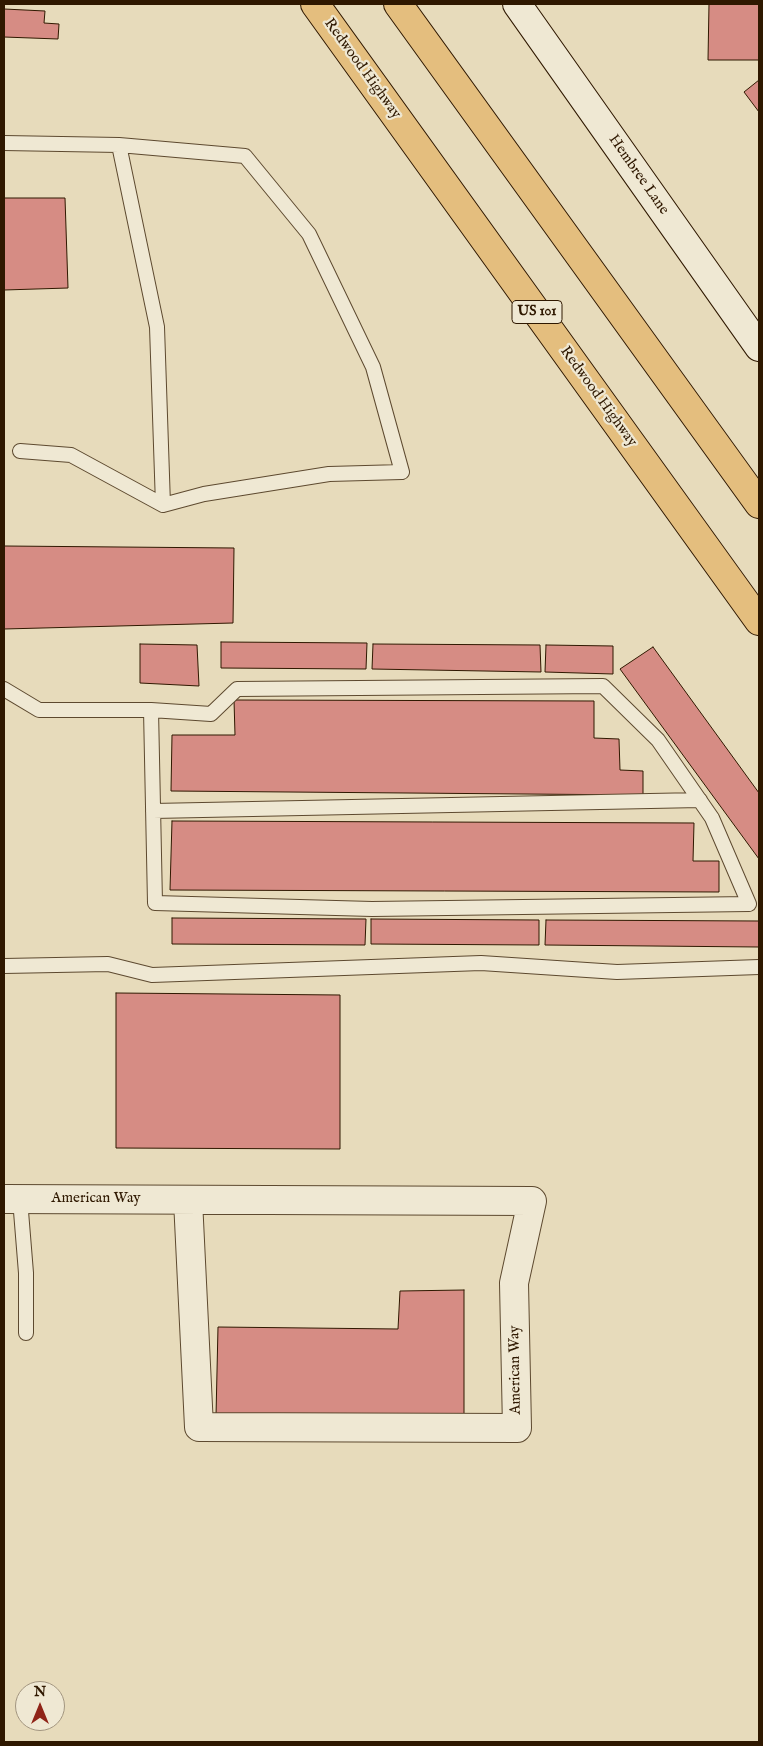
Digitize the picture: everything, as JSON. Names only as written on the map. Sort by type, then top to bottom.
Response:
[{"type":"highway","name":"Redwood Highway","points":[[314,4],[759,621]]},
{"type":"highway","points":[[398,4],[759,504]]},
{"type":"street","name":"Hembree Lane","points":[[518,4],[759,347]]},
{"type":"street","name":"American Way","points":[[12,1199],[532,1201],[514,1283],[517,1428],[199,1427],[188,1200]]},
{"type":"lane","points":[[4,143],[119,144],[245,156],[309,234],[373,367],[402,472],[329,474],[204,494],[163,504],[71,455],[20,451]]},
{"type":"lane","points":[[119,144],[157,328],[163,504]]},
{"type":"lane","points":[[4,689],[39,710],[151,710],[211,714],[237,689],[603,686],[658,740],[700,800],[712,818],[749,904],[372,909],[155,903],[151,710]]},
{"type":"lane","points":[[153,811],[700,800]]},
{"type":"lane","points":[[4,966],[108,964],[152,976],[481,963],[617,972],[759,967]]},
{"type":"lane","points":[[12,1199],[26,1273],[26,1333]]},
{"type":"building","points":[[709,4],[759,4],[759,60],[708,60]]},
{"type":"building","points":[[4,9],[45,11],[44,23],[59,24],[58,39],[4,37]]},
{"type":"building","points":[[759,80],[759,112],[744,92]]},
{"type":"building","points":[[4,198],[65,198],[68,288],[4,290]]},
{"type":"building","points":[[4,546],[234,548],[233,623],[4,629]]},
{"type":"building","points":[[221,642],[367,643],[366,669],[221,668]]},
{"type":"building","points":[[140,644],[197,645],[199,686],[140,683]]},
{"type":"building","points":[[373,644],[540,645],[541,672],[372,669]]},
{"type":"building","points":[[546,645],[613,646],[613,674],[545,672]]},
{"type":"building","points":[[653,647],[759,793],[759,859],[620,669]]},
{"type":"building","points":[[234,700],[594,701],[594,738],[619,739],[620,770],[643,771],[643,795],[171,791],[172,735],[235,735]]},
{"type":"building","points":[[172,821],[694,823],[693,861],[719,861],[719,892],[170,890]]},
{"type":"building","points":[[172,918],[366,919],[365,945],[172,944]]},
{"type":"building","points":[[371,919],[539,920],[539,945],[371,944]]},
{"type":"building","points":[[546,920],[759,921],[759,947],[545,945]]},
{"type":"building","points":[[116,993],[340,995],[340,1149],[116,1148]]},
{"type":"building","points":[[464,1290],[464,1417],[216,1416],[218,1327],[398,1329],[400,1291]]}]
